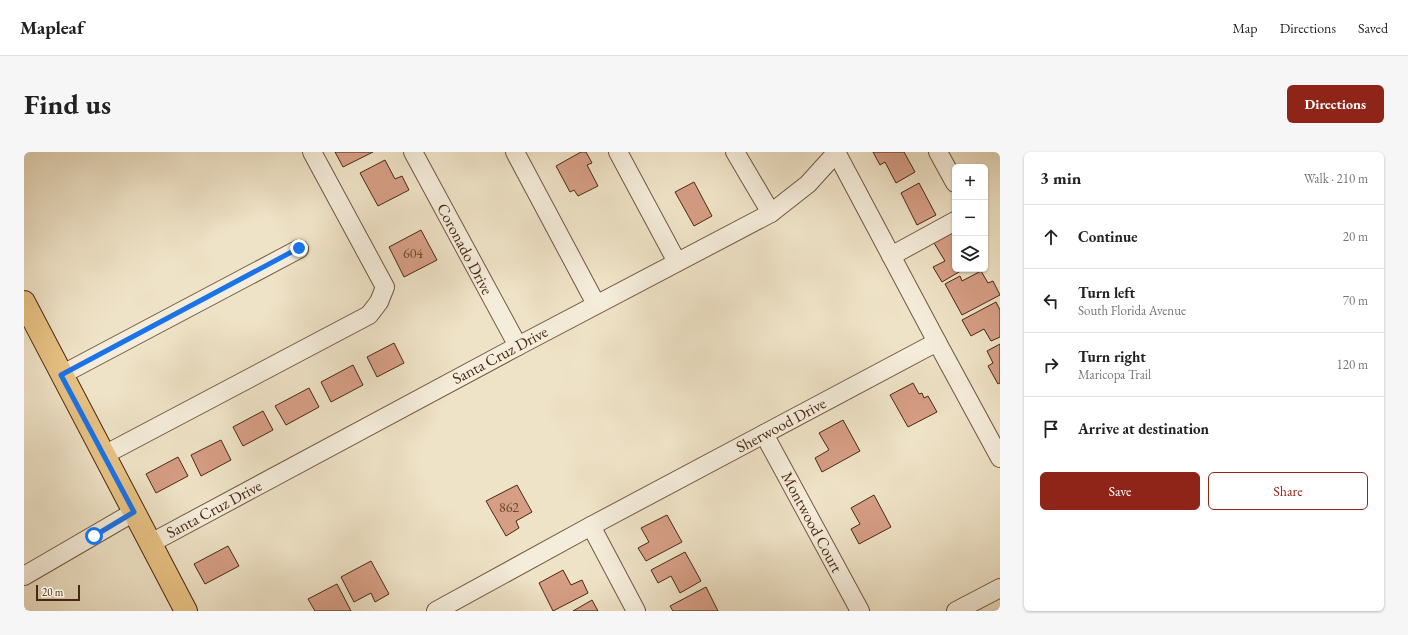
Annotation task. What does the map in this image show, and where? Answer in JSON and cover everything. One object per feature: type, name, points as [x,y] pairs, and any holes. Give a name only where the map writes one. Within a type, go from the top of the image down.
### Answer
[{"type":"main road","points":[[24,302],[186,611]]},
{"type":"street","points":[[104,455],[369,315],[379,302],[385,287],[312,152]]},
{"type":"street","name":"Coronado Drive","points":[[413,152],[518,346]]},
{"type":"street","points":[[515,152],[596,304]]},
{"type":"street","points":[[618,152],[677,262]]},
{"type":"street","points":[[735,152],[771,213]]},
{"type":"street","points":[[836,152],[1000,458]]},
{"type":"street","name":"Santa Cruz Drive","points":[[151,543],[596,304],[771,213],[808,184],[836,152]]},
{"type":"street","points":[[938,152],[952,177]]},
{"type":"street","points":[[891,256],[952,222]]},
{"type":"street","points":[[61,375],[299,248]]},
{"type":"street","name":"Sherwood Drive","points":[[436,611],[591,526],[937,342]]},
{"type":"street","name":"Montwood Court","points":[[764,434],[860,611]]},
{"type":"street","points":[[24,576],[134,512]]},
{"type":"street","points":[[591,526],[636,611]]},
{"type":"street","points":[[956,611],[1000,588]]},
{"type":"building","points":[[335,152],[373,152],[343,167]]},
{"type":"building","points":[[581,152],[586,152],[592,163],[587,165],[598,186],[578,196],[574,190],[570,192],[556,166]]},
{"type":"building","points":[[873,152],[904,152],[915,172],[896,183],[885,162],[880,165]]},
{"type":"building","points":[[385,160],[395,179],[402,176],[409,190],[378,206],[360,173]]},
{"type":"building","points":[[694,182],[712,216],[694,226],[675,192]]},
{"type":"building","points":[[919,183],[936,215],[917,225],[901,193]]},
{"type":"building","points":[[421,230],[437,260],[404,277],[389,247]]},
{"type":"building","points":[[952,233],[952,272],[959,272],[942,282],[933,267],[945,261],[934,243]]},
{"type":"building","points":[[982,272],[988,283],[993,281],[1000,295],[962,315],[945,284],[960,276],[962,281]]},
{"type":"building","points":[[996,302],[1000,310],[1000,337],[991,341],[984,329],[971,336],[962,320]]},
{"type":"building","points":[[394,343],[404,363],[377,377],[367,357]]},
{"type":"building","points":[[1000,344],[1000,383],[998,384],[988,366],[993,363],[987,351]]},
{"type":"building","points":[[353,365],[363,385],[331,402],[321,382]]},
{"type":"building","points":[[913,383],[919,394],[922,393],[924,398],[928,396],[937,412],[908,427],[890,395]]},
{"type":"building","points":[[309,388],[319,407],[286,425],[275,406]]},
{"type":"building","points":[[263,411],[273,430],[243,446],[233,427]]},
{"type":"building","points":[[843,420],[860,451],[822,472],[815,458],[829,450],[819,433]]},
{"type":"building","points":[[221,440],[231,460],[201,476],[191,455]]},
{"type":"building","points":[[178,457],[188,476],[156,493],[146,474]]},
{"type":"building","points":[[517,485],[532,512],[516,521],[519,528],[506,536],[486,501]]},
{"type":"building","points":[[874,495],[891,527],[859,544],[851,529],[860,524],[851,508]]},
{"type":"building","points":[[667,515],[682,542],[646,561],[638,548],[649,542],[641,528]]},
{"type":"building","points":[[228,546],[239,566],[205,584],[194,564]]},
{"type":"building","points":[[685,552],[701,581],[680,593],[671,576],[658,583],[651,570]]},
{"type":"building","points":[[371,561],[389,594],[375,602],[371,593],[354,602],[341,577]]},
{"type":"building","points":[[563,570],[571,585],[582,580],[588,593],[553,611],[539,583]]},
{"type":"building","points":[[337,584],[351,611],[315,611],[308,599]]},
{"type":"building","points":[[706,587],[718,611],[673,611],[670,606]]},
{"type":"building","points":[[592,600],[598,611],[573,611]]},
{"type":"route","points":[[94,536],[134,512],[61,375],[299,248]]}]
